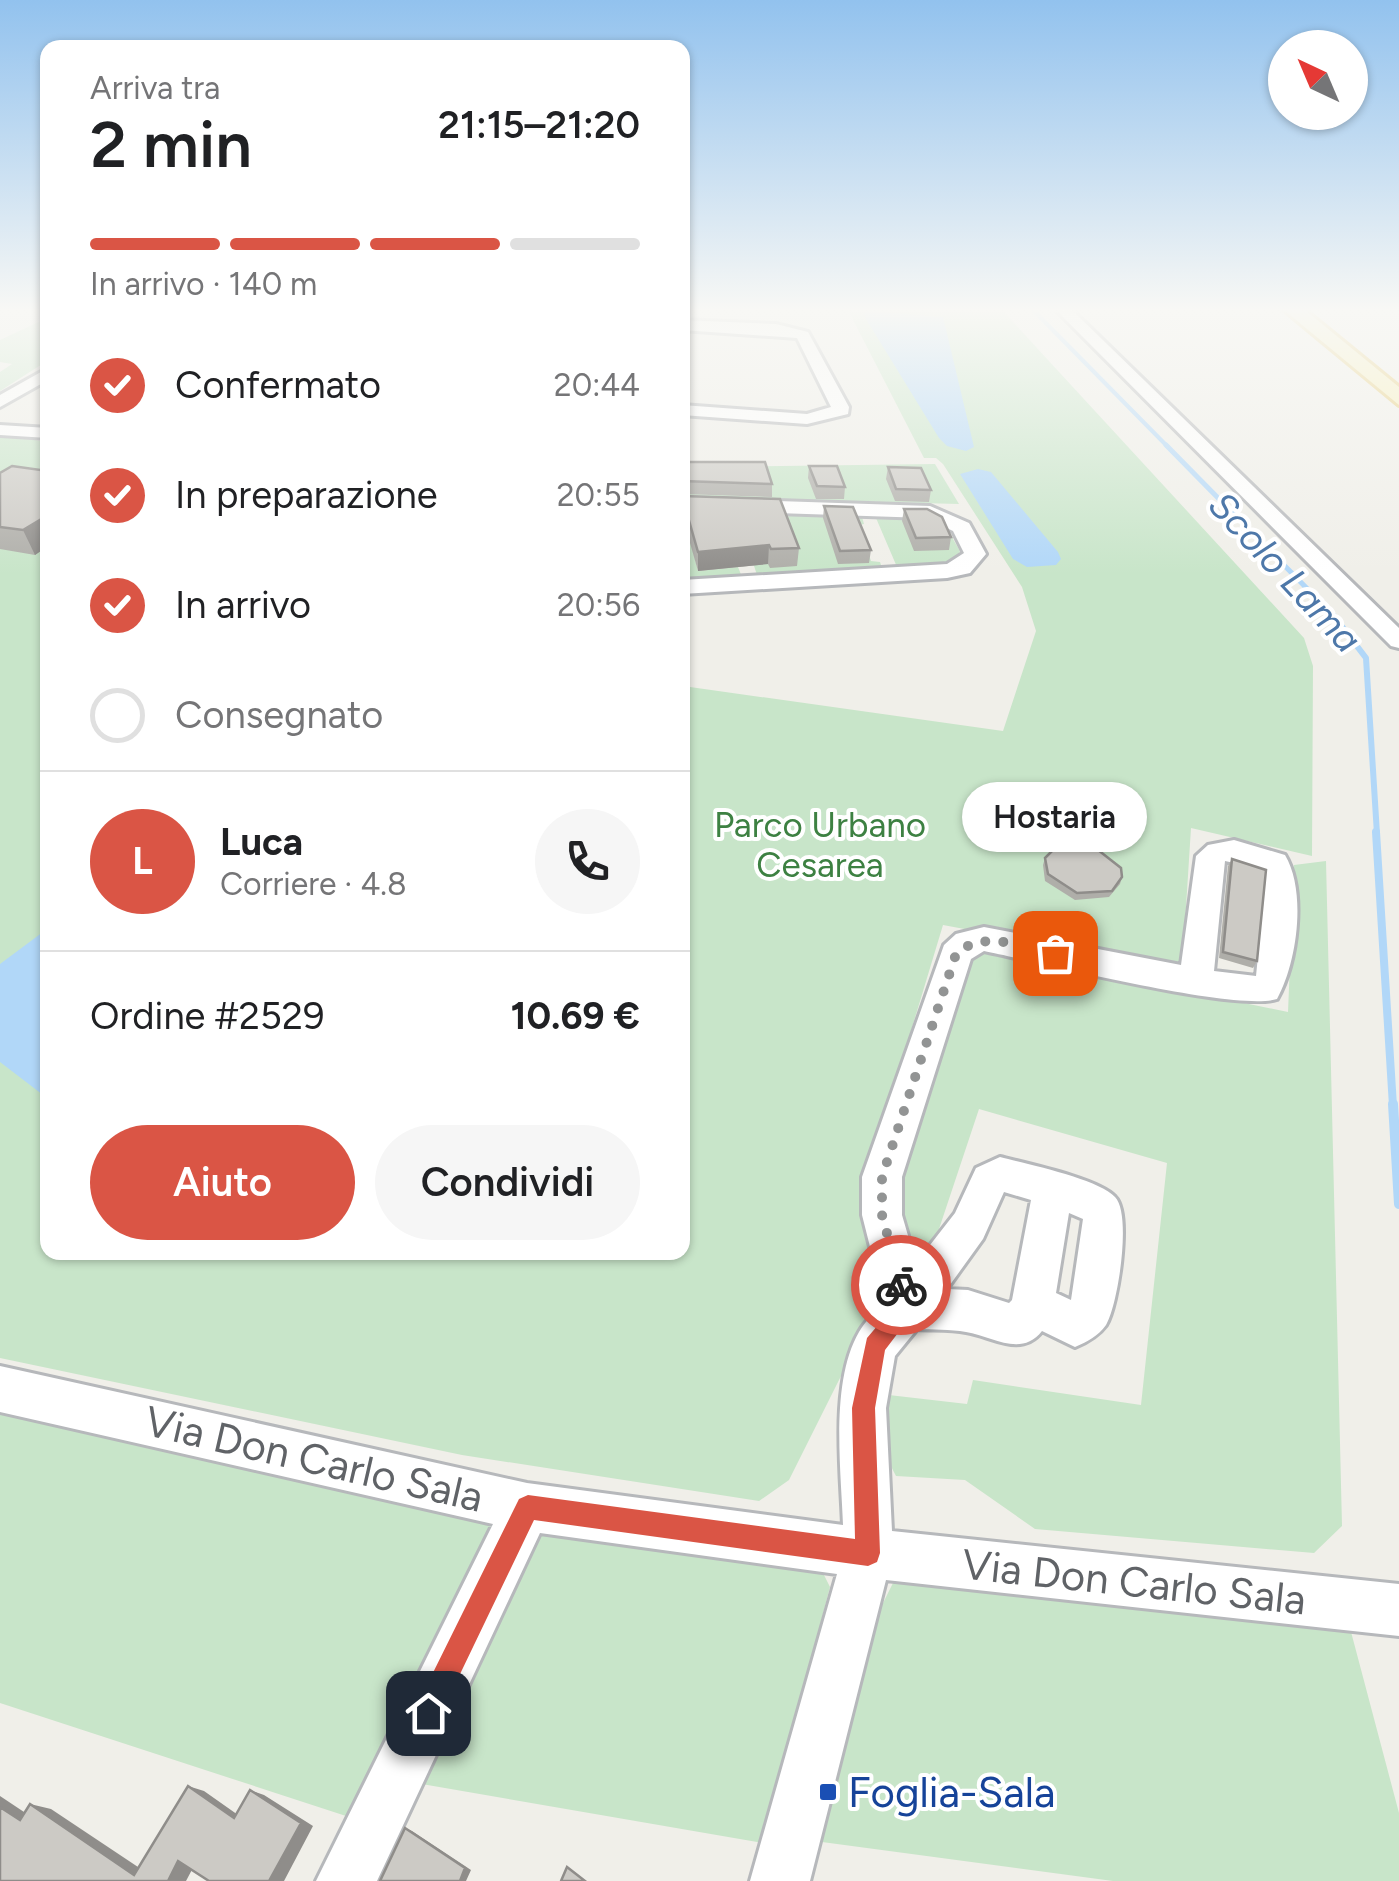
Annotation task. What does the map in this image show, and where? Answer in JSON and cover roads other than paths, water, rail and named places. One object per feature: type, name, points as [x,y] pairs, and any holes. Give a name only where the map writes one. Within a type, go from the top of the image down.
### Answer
[{"type":"street","points":[[690,411],[807,419],[839,414],[836,398]]},
{"type":"street","points":[[1152,398],[1399,641]]},
{"type":"street","points":[[6,428],[40,432]]},
{"type":"street","points":[[690,504],[930,512],[962,526],[975,554],[962,568],[947,571],[690,587]]},
{"type":"street","points":[[907,1308],[882,1215],[882,1177],[956,954],[968,942],[984,939],[1196,981]]},
{"type":"street","points":[[780,1881],[868,1553],[864,1408],[875,1346],[968,1226],[990,1180],[1000,1174],[1045,1186],[1059,1246],[1054,1292],[1033,1315],[1008,1324],[968,1311],[907,1308]]},
{"type":"street","name":"Via Don Carlo Sala","points":[[0,1389],[528,1507],[868,1553],[1399,1610]]},
{"type":"street","points":[[346,1881],[528,1507]]},
{"type":"water","points":[[914,398],[962,398],[974,447],[966,451],[947,446]]},
{"type":"water","points":[[978,469],[991,472],[1058,552],[1061,559],[1056,565],[1027,567],[1013,559],[960,474]]},
{"type":"water","points":[[40,934],[40,1093],[0,1062],[0,964]]},
{"type":"waterway","name":"Scolo Lama","points":[[1119,398],[1168,447]]},
{"type":"waterway","name":"Scolo Lama","points":[[1166,445],[1336,618]]},
{"type":"waterway","name":"Scolo Lama","points":[[1334,616],[1366,658],[1377,834]]},
{"type":"waterway","name":"Scolo Lama","points":[[1376,832],[1393,1106]]},
{"type":"waterway","name":"Scolo Lama","points":[[1393,1104],[1399,1204]]},
{"type":"place","name":"Hostaria","points":[[1055,953]]},
{"type":"place","name":"Foglia-Sala","points":[[828,1792]]},
{"type":"park label","name":"Parco Urbano Cesarea","points":[[820,845]]}]
